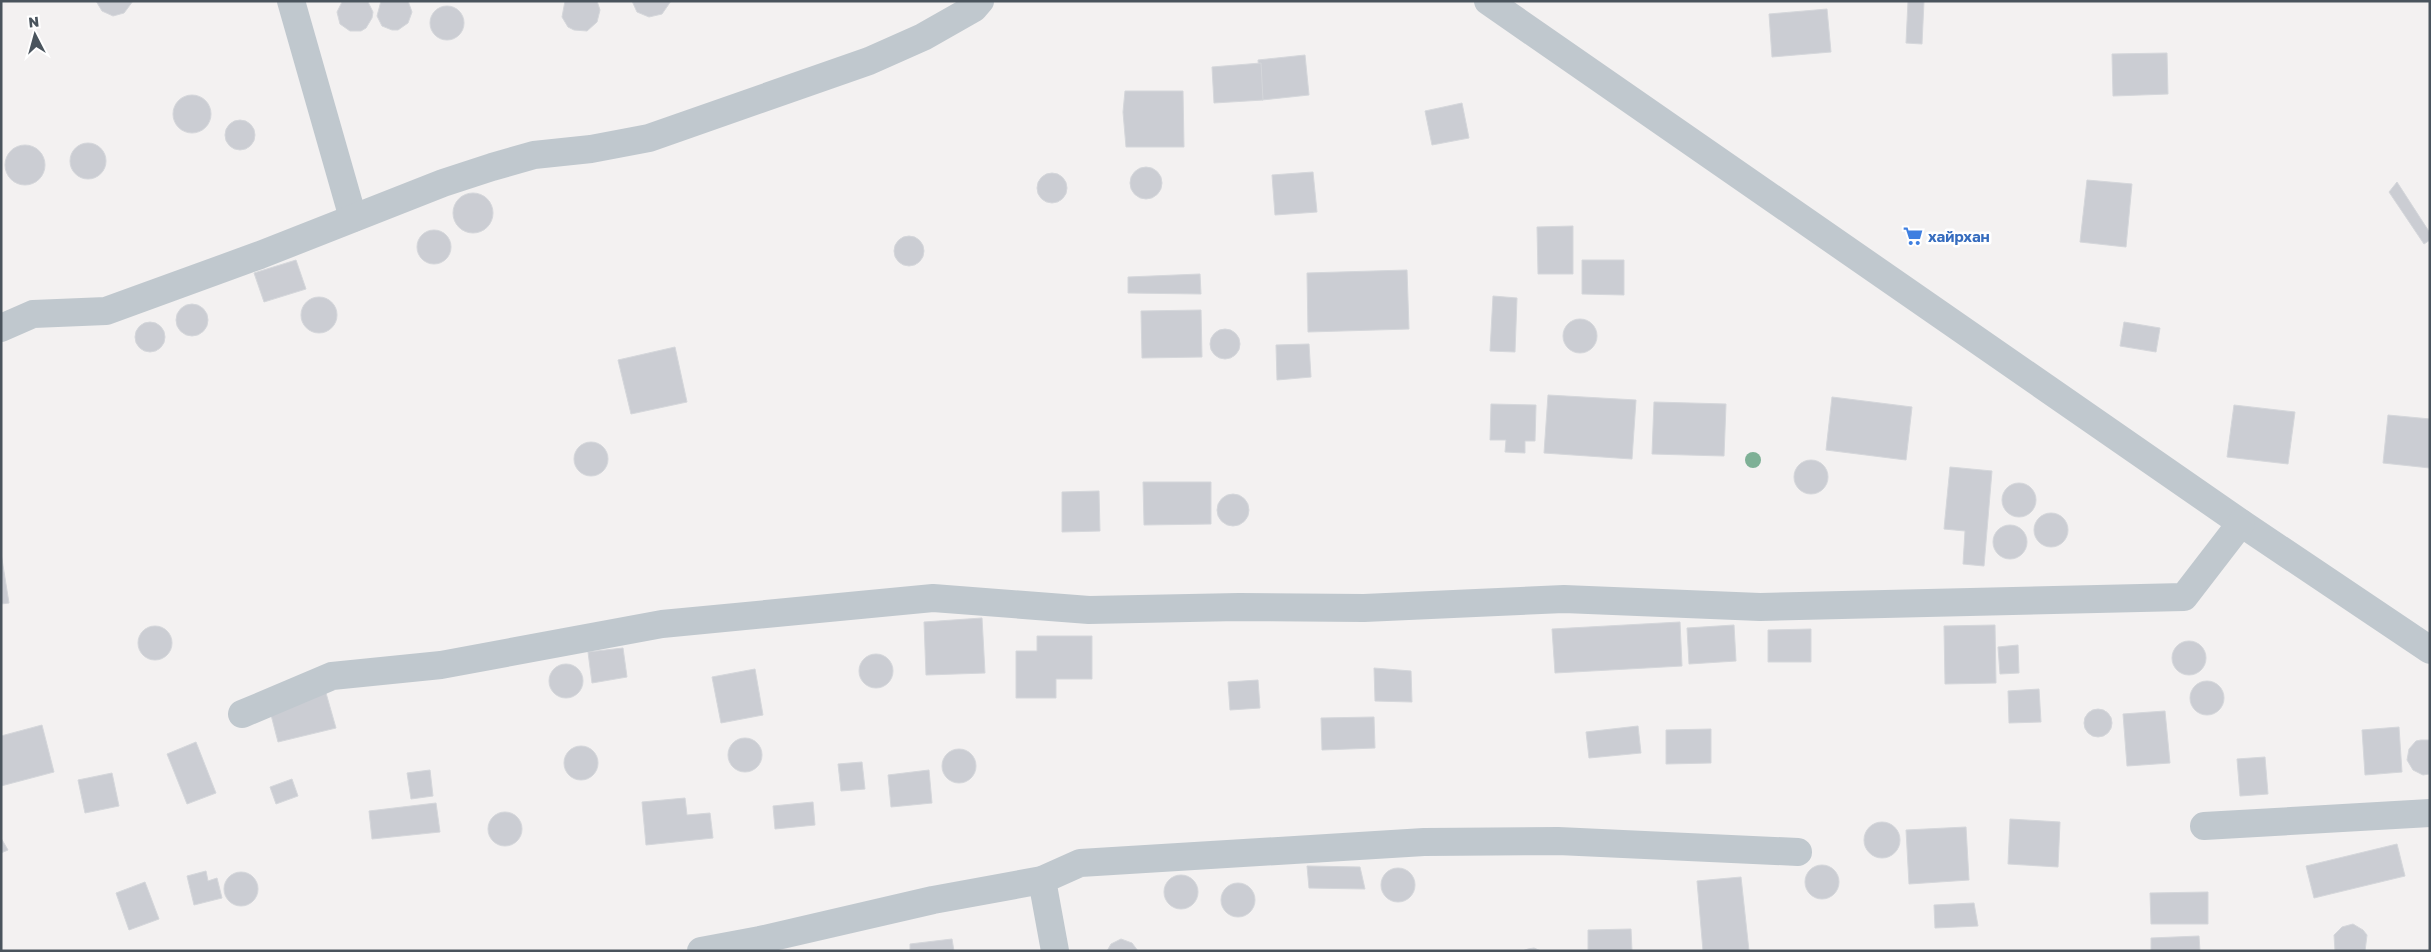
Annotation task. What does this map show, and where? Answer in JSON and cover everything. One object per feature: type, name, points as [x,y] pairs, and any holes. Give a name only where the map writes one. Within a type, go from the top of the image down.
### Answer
[{"type":"street","points":[[291,1],[353,218]]},
{"type":"street","points":[[1,328],[33,314],[106,311],[260,255],[443,183],[534,155],[591,149],[649,138],[704,120],[869,60],[923,37],[974,8],[980,1]]},
{"type":"street","points":[[1488,1],[2241,523],[2430,650]]},
{"type":"street","points":[[242,714],[332,676],[441,665],[662,624],[933,598],[1089,610],[1239,607],[1364,608],[1564,599],[1760,607],[2184,597],[2241,523]]},
{"type":"street","points":[[2204,826],[2430,813]]},
{"type":"street","points":[[701,951],[760,940],[934,900],[1042,880],[1080,863],[1424,842],[1558,841],[1798,852]]},
{"type":"street","points":[[1042,880],[1055,951]]},
{"type":"building","points":[[96,1],[133,1],[124,13],[113,16],[102,11]]},
{"type":"building","points":[[381,1],[408,1],[412,12],[408,23],[398,30],[382,26],[377,16]]},
{"type":"building","points":[[565,1],[597,1],[600,10],[597,22],[587,31],[574,30],[568,27],[562,17]]},
{"type":"building","points":[[632,1],[671,1],[662,14],[649,17],[637,12]]},
{"type":"building","points":[[1908,1],[1924,1],[1922,44],[1906,43]]},
{"type":"building","points":[[342,2],[368,2],[373,12],[366,28],[361,31],[350,31],[340,24],[337,12]]},
{"type":"building","points":[[447,6],[454,7],[459,11],[463,16],[463,30],[459,35],[454,39],[447,40],[440,39],[435,35],[431,30],[430,23],[431,16],[435,11],[440,7]]},
{"type":"building","points":[[1827,9],[1831,52],[1772,57],[1769,14]]},
{"type":"building","points":[[2167,53],[2168,94],[2113,96],[2112,54]]},
{"type":"building","points":[[1305,55],[1309,95],[1262,100],[1258,60]]},
{"type":"building","points":[[1261,63],[1263,100],[1214,103],[1212,67]]},
{"type":"building","points":[[1125,91],[1183,91],[1184,147],[1126,147],[1123,112]]},
{"type":"building","points":[[192,95],[206,100],[211,114],[206,128],[192,133],[178,128],[173,114],[178,100]]},
{"type":"building","points":[[1462,103],[1469,138],[1432,145],[1425,111]]},
{"type":"building","points":[[240,120],[251,124],[255,135],[251,146],[240,150],[229,146],[225,135],[229,124]]},
{"type":"building","points":[[88,143],[101,148],[106,161],[101,174],[88,179],[75,174],[70,161],[75,148]]},
{"type":"building","points":[[25,145],[39,151],[45,165],[39,179],[25,185],[11,179],[5,165],[11,151]]},
{"type":"building","points":[[1146,167],[1152,168],[1157,172],[1161,177],[1161,189],[1157,194],[1152,198],[1146,199],[1140,198],[1135,194],[1131,189],[1130,183],[1131,177],[1135,172],[1140,168]]},
{"type":"building","points":[[1313,172],[1317,212],[1275,215],[1272,175]]},
{"type":"building","points":[[1052,173],[1063,177],[1067,188],[1063,199],[1052,203],[1041,199],[1037,188],[1041,177]]},
{"type":"building","points":[[2087,180],[2132,184],[2126,247],[2080,242]]},
{"type":"building","points":[[2397,182],[2430,233],[2430,240],[2424,244],[2389,192]]},
{"type":"building","points":[[473,193],[487,199],[493,213],[487,227],[473,233],[459,227],[453,213],[459,199]]},
{"type":"building","points":[[1573,226],[1573,274],[1538,274],[1537,227]]},
{"type":"building","points":[[434,230],[441,231],[446,235],[450,240],[450,254],[446,259],[441,263],[434,264],[427,263],[422,259],[418,254],[417,247],[418,240],[422,235],[427,231]]},
{"type":"building","points":[[909,236],[920,240],[924,251],[920,262],[909,266],[898,262],[894,251],[898,240]]},
{"type":"building","points":[[296,260],[306,289],[264,302],[254,273]]},
{"type":"building","points":[[1582,260],[1624,260],[1624,295],[1582,294]]},
{"type":"building","points":[[1407,270],[1409,329],[1308,332],[1307,273]]},
{"type":"building","points":[[1200,274],[1201,294],[1128,293],[1128,277]]},
{"type":"building","points":[[1493,296],[1517,298],[1515,352],[1490,351]]},
{"type":"building","points":[[319,297],[332,302],[337,315],[332,328],[319,333],[306,328],[301,315],[306,302]]},
{"type":"building","points":[[192,304],[203,309],[208,320],[203,331],[192,336],[181,331],[176,320],[181,309]]},
{"type":"building","points":[[1201,310],[1202,357],[1142,358],[1141,311]]},
{"type":"building","points":[[1580,319],[1587,320],[1592,324],[1596,329],[1596,343],[1592,348],[1587,352],[1580,353],[1573,352],[1568,348],[1564,343],[1563,336],[1564,329],[1568,324],[1573,320]]},
{"type":"building","points":[[150,322],[156,323],[164,331],[164,343],[156,351],[150,352],[144,351],[136,343],[135,337],[136,331],[144,323]]},
{"type":"building","points":[[2124,322],[2160,328],[2156,352],[2120,346]]},
{"type":"building","points":[[1225,329],[1231,330],[1239,338],[1239,350],[1231,358],[1225,359],[1219,358],[1211,350],[1210,344],[1211,338],[1219,330]]},
{"type":"building","points":[[1309,344],[1311,377],[1277,380],[1276,345]]},
{"type":"building","points":[[675,347],[687,402],[631,414],[618,360]]},
{"type":"building","points":[[1548,395],[1636,400],[1632,459],[1544,453]]},
{"type":"building","points":[[1832,397],[1912,407],[1906,460],[1826,450]]},
{"type":"building","points":[[1654,402],[1726,404],[1724,456],[1652,454]]},
{"type":"building","points":[[1491,404],[1536,405],[1535,441],[1525,441],[1525,453],[1505,452],[1506,440],[1490,440]]},
{"type":"building","points":[[2234,405],[2295,412],[2288,464],[2227,457]]},
{"type":"building","points":[[2388,415],[2430,419],[2430,468],[2383,463]]},
{"type":"building","points":[[591,442],[598,443],[603,447],[607,452],[607,466],[603,471],[598,475],[591,476],[584,475],[579,471],[575,466],[574,459],[575,452],[579,447],[584,443]]},
{"type":"building","points":[[1811,460],[1818,461],[1823,465],[1827,470],[1827,484],[1823,489],[1818,493],[1811,494],[1804,493],[1799,489],[1795,484],[1794,477],[1795,470],[1799,465],[1804,461]]},
{"type":"building","points":[[1950,467],[1992,471],[1984,566],[1963,564],[1965,531],[1944,529]]},
{"type":"building","points":[[1143,482],[1211,482],[1211,524],[1144,525]]},
{"type":"building","points":[[2019,483],[2026,484],[2031,488],[2035,493],[2035,507],[2031,512],[2026,516],[2019,517],[2012,516],[2007,512],[2003,507],[2002,500],[2003,493],[2007,488],[2012,484]]},
{"type":"building","points":[[1099,491],[1100,531],[1062,532],[1062,492]]},
{"type":"building","points":[[1233,494],[1239,495],[1244,499],[1248,504],[1248,516],[1244,521],[1239,525],[1233,526],[1227,525],[1222,521],[1218,516],[1217,510],[1218,504],[1222,499],[1227,495]]},
{"type":"building","points":[[2051,513],[2058,514],[2063,518],[2067,523],[2067,537],[2063,542],[2058,546],[2051,547],[2044,546],[2039,542],[2035,537],[2034,530],[2035,523],[2039,518],[2044,514]]},
{"type":"building","points":[[2010,525],[2017,526],[2022,530],[2026,535],[2026,549],[2022,554],[2017,558],[2010,559],[2003,558],[1998,554],[1994,549],[1993,542],[1994,535],[1998,530],[2003,526]]},
{"type":"building","points":[[1,553],[9,603],[1,604]]},
{"type":"building","points":[[982,618],[985,673],[926,675],[924,622]]},
{"type":"building","points":[[1680,622],[1682,666],[1555,673],[1552,629]]},
{"type":"building","points":[[1734,625],[1736,661],[1689,664],[1687,628]]},
{"type":"building","points":[[1995,625],[1996,683],[1945,684],[1944,626]]},
{"type":"building","points":[[155,626],[162,627],[167,631],[171,636],[171,650],[167,655],[162,659],[155,660],[148,659],[143,655],[139,650],[138,643],[139,636],[143,631],[148,627]]},
{"type":"building","points":[[1811,629],[1811,662],[1768,662],[1768,630]]},
{"type":"building","points":[[1037,636],[1092,636],[1092,679],[1056,679],[1056,698],[1016,698],[1016,651],[1037,651]]},
{"type":"building","points":[[2189,641],[2196,642],[2201,646],[2205,651],[2205,665],[2201,670],[2196,674],[2189,675],[2182,674],[2177,670],[2173,665],[2172,658],[2173,651],[2177,646],[2182,642]]},
{"type":"building","points":[[2018,645],[2019,673],[2000,674],[1998,647]]},
{"type":"building","points":[[623,648],[627,677],[592,683],[588,652]]},
{"type":"building","points":[[876,654],[883,655],[888,659],[892,664],[892,678],[888,683],[883,687],[876,688],[869,687],[864,683],[860,678],[859,671],[860,664],[864,659],[869,655]]},
{"type":"building","points":[[566,664],[573,665],[578,669],[582,674],[582,688],[578,693],[573,697],[566,698],[559,697],[554,693],[550,688],[549,681],[550,674],[554,669],[559,665]]},
{"type":"building","points":[[1374,668],[1411,671],[1412,702],[1375,701]]},
{"type":"building","points":[[755,669],[763,715],[721,723],[712,677]]},
{"type":"building","points":[[1258,680],[1260,708],[1230,710],[1228,682]]},
{"type":"building","points":[[2207,681],[2214,682],[2219,686],[2223,691],[2223,705],[2219,710],[2214,714],[2207,715],[2200,714],[2195,710],[2191,705],[2190,698],[2191,691],[2195,686],[2200,682]]},
{"type":"building","points":[[2039,689],[2041,722],[2009,723],[2008,691]]},
{"type":"building","points":[[326,693],[336,728],[278,742],[269,707]]},
{"type":"building","points":[[2098,709],[2108,713],[2112,723],[2108,733],[2098,737],[2088,733],[2084,723],[2088,713]]},
{"type":"building","points":[[2165,711],[2170,763],[2127,766],[2123,714]]},
{"type":"building","points":[[1374,717],[1375,748],[1322,750],[1321,718]]},
{"type":"building","points":[[42,725],[54,772],[1,786],[1,736]]},
{"type":"building","points":[[1638,726],[1641,753],[1589,758],[1586,732]]},
{"type":"building","points":[[2399,727],[2402,772],[2365,775],[2362,730]]},
{"type":"building","points":[[1711,729],[1711,763],[1666,764],[1666,730]]},
{"type":"building","points":[[745,738],[752,739],[757,743],[761,748],[761,762],[757,767],[752,771],[745,772],[738,771],[733,767],[729,762],[728,755],[729,748],[733,743],[738,739]]},
{"type":"building","points":[[2430,740],[2429,774],[2423,775],[2413,770],[2407,760],[2409,749],[2416,741]]},
{"type":"building","points":[[196,742],[216,793],[187,804],[167,754]]},
{"type":"building","points":[[581,746],[588,747],[593,751],[597,756],[597,770],[593,775],[588,779],[581,780],[574,779],[569,775],[565,770],[564,763],[565,756],[569,751],[574,747]]},
{"type":"building","points":[[959,749],[966,750],[971,754],[975,759],[975,773],[971,778],[966,782],[959,783],[952,782],[947,778],[943,773],[942,766],[943,759],[947,754],[952,750]]},
{"type":"building","points":[[2265,757],[2268,794],[2240,796],[2237,759]]},
{"type":"building","points":[[862,762],[865,789],[841,791],[838,764]]},
{"type":"building","points":[[430,770],[433,796],[411,799],[407,773]]},
{"type":"building","points":[[929,770],[932,803],[891,807],[888,775]]},
{"type":"building","points":[[112,773],[119,806],[85,813],[78,780]]},
{"type":"building","points":[[292,779],[298,796],[276,804],[270,787]]},
{"type":"building","points":[[685,798],[687,815],[710,813],[713,838],[646,845],[642,802]]},
{"type":"building","points":[[813,802],[815,825],[775,829],[773,806]]},
{"type":"building","points":[[436,803],[440,832],[372,839],[369,811]]},
{"type":"building","points":[[505,812],[512,813],[517,817],[521,822],[521,836],[517,841],[512,845],[505,846],[498,845],[493,841],[489,836],[488,829],[489,822],[493,817],[498,813]]},
{"type":"building","points":[[2010,819],[2060,822],[2058,867],[2008,864]]},
{"type":"building","points":[[1882,822],[1894,828],[1900,840],[1894,852],[1882,858],[1870,852],[1864,840],[1870,828]]},
{"type":"building","points":[[1966,827],[1969,880],[1909,884],[1906,830]]},
{"type":"building","points":[[1,838],[8,850],[1,853]]},
{"type":"building","points":[[2397,844],[2405,876],[2314,898],[2306,866]]},
{"type":"building","points":[[1822,865],[1829,866],[1834,870],[1838,875],[1838,889],[1834,894],[1829,898],[1822,899],[1815,898],[1810,894],[1806,889],[1805,882],[1806,875],[1810,870],[1815,866]]},
{"type":"building","points":[[1307,866],[1360,867],[1365,889],[1309,888]]},
{"type":"building","points":[[1398,868],[1405,869],[1410,873],[1414,878],[1414,892],[1410,897],[1405,901],[1398,902],[1391,901],[1386,897],[1382,892],[1381,885],[1382,878],[1386,873],[1391,869]]},
{"type":"building","points":[[206,871],[208,881],[217,878],[222,898],[194,905],[187,876]]},
{"type":"building","points":[[241,872],[248,873],[253,877],[257,882],[257,896],[253,901],[248,905],[241,906],[234,905],[229,901],[225,896],[224,889],[225,882],[229,877],[234,873]]},
{"type":"building","points":[[1181,875],[1188,876],[1193,880],[1197,885],[1197,899],[1193,904],[1188,908],[1181,909],[1174,908],[1169,904],[1165,899],[1164,892],[1165,885],[1169,880],[1174,876]]},
{"type":"building","points":[[1741,877],[1749,951],[1703,951],[1697,881]]},
{"type":"building","points":[[145,882],[159,919],[129,930],[116,893]]},
{"type":"building","points":[[1238,883],[1245,884],[1250,888],[1254,893],[1254,907],[1250,912],[1245,916],[1238,917],[1231,916],[1226,912],[1222,907],[1221,900],[1222,893],[1226,888],[1231,884]]},
{"type":"building","points":[[2208,892],[2208,924],[2151,924],[2150,893]]},
{"type":"building","points":[[1974,903],[1978,926],[1935,928],[1934,905]]},
{"type":"building","points":[[2353,924],[2367,935],[2365,951],[2335,951],[2334,935],[2342,927]]},
{"type":"building","points":[[1631,929],[1632,951],[1588,951],[1588,930]]},
{"type":"building","points":[[2199,936],[2200,951],[2151,951],[2151,938]]},
{"type":"building","points":[[952,939],[954,951],[910,951],[910,944]]},
{"type":"building","points":[[1121,939],[1132,943],[1138,951],[1107,951],[1111,944]]},
{"type":"building","points":[[1534,948],[1541,951],[1522,951],[1528,949]]},
{"type":"place","name":"хайрхан","points":[[1913,236]]}]
